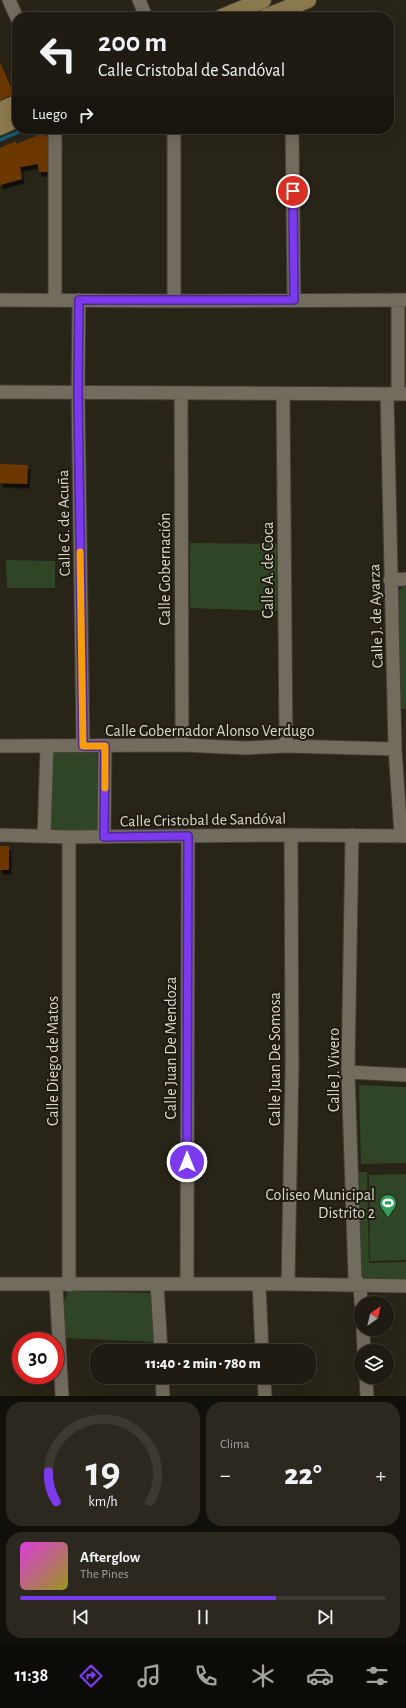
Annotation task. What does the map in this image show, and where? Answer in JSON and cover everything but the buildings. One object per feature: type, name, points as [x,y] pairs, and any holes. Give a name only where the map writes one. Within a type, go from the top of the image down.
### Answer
[{"type":"main road","points":[[234,12],[263,0]]},
{"type":"main road","points":[[287,12],[308,0]]},
{"type":"main road","points":[[0,110],[12,105]]},
{"type":"main road","points":[[0,127],[12,122]]},
{"type":"street","points":[[9,0],[14,12]]},
{"type":"street","points":[[139,0],[144,12]]},
{"type":"street","points":[[55,134],[55,299]]},
{"type":"street","points":[[174,134],[174,301]]},
{"type":"street","points":[[292,134],[294,300]]},
{"type":"street","points":[[0,300],[402,300]]},
{"type":"street","name":"Calle G. de Acuña","points":[[79,300],[78,392],[83,746]]},
{"type":"street","name":"Calle J. de Ayarza","points":[[402,300],[390,580],[395,749],[403,836]]},
{"type":"street","points":[[0,392],[397,394]]},
{"type":"street","name":"Calle Gobernación","points":[[181,393],[182,745]]},
{"type":"street","name":"Calle A. de Coca","points":[[283,394],[286,746]]},
{"type":"street","points":[[390,580],[406,580]]},
{"type":"street","name":"Calle Gobernador Alonso Verdugo","points":[[0,746],[182,745],[246,748],[286,746],[395,749]]},
{"type":"street","points":[[44,836],[47,746]]},
{"type":"street","points":[[104,837],[105,746]]},
{"type":"street","name":"Calle Cristobal de Sandóval","points":[[0,835],[69,837],[291,835],[403,836]]},
{"type":"street","name":"Calle Juan De Somosa","points":[[288,1284],[292,1068],[291,835]]},
{"type":"street","name":"Calle Juan De Mendoza","points":[[187,1284],[188,836]]},
{"type":"street","name":"Calle J. Vivero","points":[[352,836],[348,1072],[355,1278],[360,1286],[361,1296]]},
{"type":"street","name":"Calle Diego de Matos","points":[[62,1396],[62,1285],[69,837]]},
{"type":"street","points":[[348,1072],[406,1075]]},
{"type":"street","points":[[0,1284],[288,1284],[406,1286]]},
{"type":"street","points":[[157,1284],[160,1344]]},
{"type":"street","points":[[258,1284],[262,1344]]},
{"type":"street","points":[[162,1384],[163,1396]]},
{"type":"street","points":[[264,1384],[265,1396]]},
{"type":"street","points":[[366,1384],[367,1396]]},
{"type":"green space","points":[[190,543],[281,544],[282,611],[190,608]]},
{"type":"green space","points":[[6,560],[55,561],[55,588],[7,588]]},
{"type":"green space","points":[[403,587],[406,587],[406,709],[400,709],[397,592]]},
{"type":"green space","points":[[50,753],[95,753],[100,755],[100,827],[96,831],[47,830]]},
{"type":"green space","points":[[359,1085],[406,1087],[406,1163],[361,1164]]},
{"type":"green space","points":[[355,1172],[367,1172],[369,1263],[406,1262],[406,1281],[363,1280],[359,1271]]},
{"type":"green space","name":"Coliseo Municipal Distrito 2","points":[[406,1174],[406,1260],[370,1261],[369,1175]]},
{"type":"green space","points":[[68,1292],[151,1293],[156,1342],[66,1338],[64,1336],[64,1301]]},
{"type":"waterway","points":[[0,140],[14,134]]},
{"type":"slow traffic","points":[[80,552],[83,746],[105,746],[105,788]]},
{"type":"place","name":"Coliseo Municipal Distrito 2","points":[[388,1218]]},
{"type":"route","points":[[187,1162],[188,836],[104,837],[105,746],[83,746],[78,392],[79,300],[294,300],[293,191]]}]
